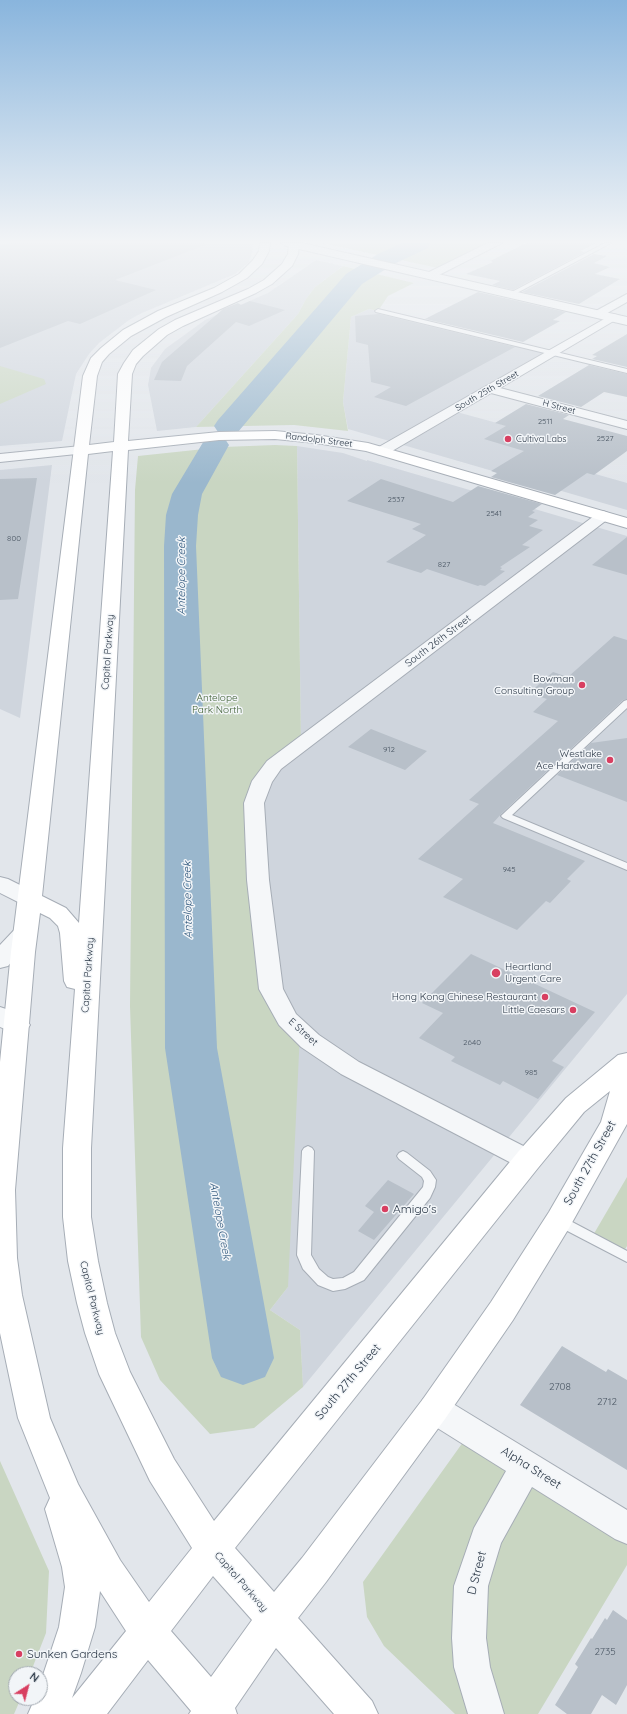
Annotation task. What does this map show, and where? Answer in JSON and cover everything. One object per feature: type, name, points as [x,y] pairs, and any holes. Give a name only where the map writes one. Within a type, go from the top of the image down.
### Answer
[{"type":"main road","points":[[47,1714],[63,1673],[77,1628],[83,1587],[80,1566],[34,1418],[6,1295],[1,1242],[1,1190],[8,1021],[30,899],[90,376],[96,361],[105,351],[127,333],[143,323]]},
{"type":"main road","name":"Capitol Parkway","points":[[179,323],[158,336],[138,353],[130,363],[125,374],[77,1148],[77,1217],[83,1261],[92,1303],[115,1374],[149,1446],[186,1510],[213,1550],[359,1714]]},
{"type":"main road","name":"Randolph Street","points":[[81,450],[219,436],[275,435],[337,442],[382,452],[627,523]]},
{"type":"main road","points":[[30,899],[58,913],[68,924],[72,933],[82,1062]]},
{"type":"main road","name":"South 27th Street","points":[[83,1714],[260,1489],[437,1274],[528,1160],[575,1105],[627,1062]]},
{"type":"main road","name":"South 27th Street","points":[[212,1712],[274,1620],[314,1570],[434,1409],[498,1317],[559,1220],[614,1123],[627,1076]]},
{"type":"main road","points":[[34,1418],[65,1494],[108,1572],[148,1632],[212,1712]]},
{"type":"street","name":"South 25th Street","points":[[382,452],[603,323]]},
{"type":"street","name":"H Street","points":[[490,389],[627,425]]},
{"type":"street","name":"Randolph Street","points":[[0,458],[81,450]]},
{"type":"street","name":"South 26th Street","points":[[274,765],[603,516]]},
{"type":"street","name":"E Street","points":[[274,765],[262,781],[254,803],[255,830],[258,880],[271,989],[287,1019],[310,1041],[350,1068],[438,1115],[528,1160]]},
{"type":"street","points":[[0,884],[30,899]]},
{"type":"street","points":[[0,960],[25,932]]},
{"type":"street","name":"Alpha Street","points":[[434,1409],[627,1528]]},
{"type":"street","name":"D Street","points":[[486,1714],[472,1667],[469,1632],[471,1586],[486,1539],[502,1506],[528,1466]]},
{"type":"lane","points":[[428,323],[627,371]]},
{"type":"lane","points":[[627,703],[506,816],[627,866]]},
{"type":"lane","points":[[308,1151],[304,1255],[308,1265],[314,1273],[323,1281],[333,1285],[345,1283],[360,1276],[429,1187],[430,1180],[426,1174],[403,1156]]},
{"type":"lane","points":[[559,1220],[627,1257]]},
{"type":"shaded area","points":[[0,323],[125,323],[99,343],[89,354],[76,374],[62,441],[0,446]]},
{"type":"shaded area","points":[[201,323],[290,323],[196,427],[157,431],[148,385],[151,368],[165,349]]},
{"type":"shaded area","points":[[350,323],[427,323],[552,353],[453,411],[545,436],[578,469],[627,483],[627,510],[348,429],[343,402]]},
{"type":"shaded area","points":[[297,446],[343,453],[627,536],[627,994],[303,1387],[300,1330],[270,1310],[288,1287],[287,1019],[258,791],[301,744]]},
{"type":"shaded area","points":[[52,465],[20,718],[0,709],[0,470]]},
{"type":"green space","points":[[290,323],[350,323],[343,402],[348,431],[294,425],[196,427]]},
{"type":"green space","points":[[0,366],[44,379],[46,384],[0,404]]},
{"type":"green space","name":"Antelope Park North","points":[[275,445],[297,446],[301,744],[262,781],[270,982],[300,1032],[288,1287],[270,1310],[300,1330],[303,1387],[254,1428],[210,1434],[160,1380],[141,1337],[130,1006],[135,490],[138,456],[223,447]]},
{"type":"green space","points":[[627,1177],[627,1246],[622,1254],[592,1237]]},
{"type":"green space","points":[[471,1431],[627,1528],[627,1565],[538,1714],[455,1714],[384,1646],[367,1617],[363,1582]]},
{"type":"green space","points":[[0,1461],[49,1571],[46,1633],[33,1666],[8,1666],[8,1706],[18,1706],[14,1714],[0,1714]]},
{"type":"building","points":[[0,323],[63,323],[0,348]]},
{"type":"building","points":[[207,323],[235,323],[187,366],[181,381],[154,380],[162,362]]},
{"type":"building","points":[[239,323],[256,323],[249,326]]},
{"type":"building","points":[[355,323],[416,323],[515,347],[406,406],[374,397],[391,387],[371,382],[368,345],[356,342]]},
{"type":"building","points":[[442,323],[556,323],[523,342]]},
{"type":"building","points":[[627,334],[627,367],[592,359],[597,356],[592,355]]},
{"type":"building","points":[[589,365],[627,374],[627,397],[604,392],[581,407],[538,396]]},
{"type":"building","points":[[526,404],[569,415],[563,419],[627,436],[627,451],[594,475],[587,473],[555,495],[491,477],[497,473],[491,471],[524,451],[484,439],[506,426],[495,423]]},
{"type":"building","points":[[37,478],[18,599],[0,600],[0,479]]},
{"type":"building","points":[[381,479],[453,502],[478,486],[542,504],[532,511],[535,512],[528,517],[538,520],[529,526],[543,530],[522,545],[530,547],[500,567],[502,568],[500,570],[505,571],[485,586],[478,586],[427,569],[421,573],[386,562],[426,535],[412,529],[421,524],[347,501]]},
{"type":"building","points":[[627,537],[627,575],[592,565]]},
{"type":"building","points":[[614,636],[627,640],[627,699],[623,700],[493,823],[585,861],[567,879],[571,881],[550,903],[546,901],[517,930],[443,897],[463,879],[418,859],[479,804],[469,800],[558,721],[533,712],[547,699],[529,693],[553,672],[568,677]]},
{"type":"building","points":[[371,729],[427,751],[405,770],[348,747]]},
{"type":"building","name":"Westlake Ace Hardware","points":[[627,738],[627,802],[557,775],[591,743]]},
{"type":"building","points":[[471,954],[595,1012],[552,1061],[564,1067],[538,1099],[503,1081],[500,1085],[451,1061],[455,1057],[419,1038],[443,1013],[422,1003]]},
{"type":"building","name":"Amigo's","points":[[388,1180],[414,1194],[374,1240],[358,1231],[374,1212],[365,1206]]},
{"type":"building","points":[[562,1346],[606,1372],[608,1369],[627,1380],[627,1470],[520,1405]]},
{"type":"building","points":[[613,1610],[627,1620],[627,1685],[616,1705],[602,1695],[591,1714],[567,1714],[555,1705],[578,1667],[575,1664],[605,1618],[607,1620]]},
{"type":"waterway","name":"Antelope Creek","points":[[228,426],[316,323]]},
{"type":"waterway","name":"Antelope Creek","points":[[215,445],[187,494],[182,515],[180,546],[191,1048],[243,1358]]},
{"type":"place","name":"Cultiva Labs","points":[[508,439]]},
{"type":"place","name":"Bowman Consulting Group","points":[[582,685]]},
{"type":"place","name":"Westlake Ace Hardware","points":[[610,760]]},
{"type":"place","name":"Heartland Urgent Care","points":[[496,973]]},
{"type":"place","name":"Hong Kong Chinese Restaurant","points":[[545,997]]},
{"type":"place","name":"Little Caesars","points":[[573,1010]]},
{"type":"place","name":"Amigo's","points":[[385,1209]]},
{"type":"place","name":"Sunken Gardens","points":[[19,1654]]}]
